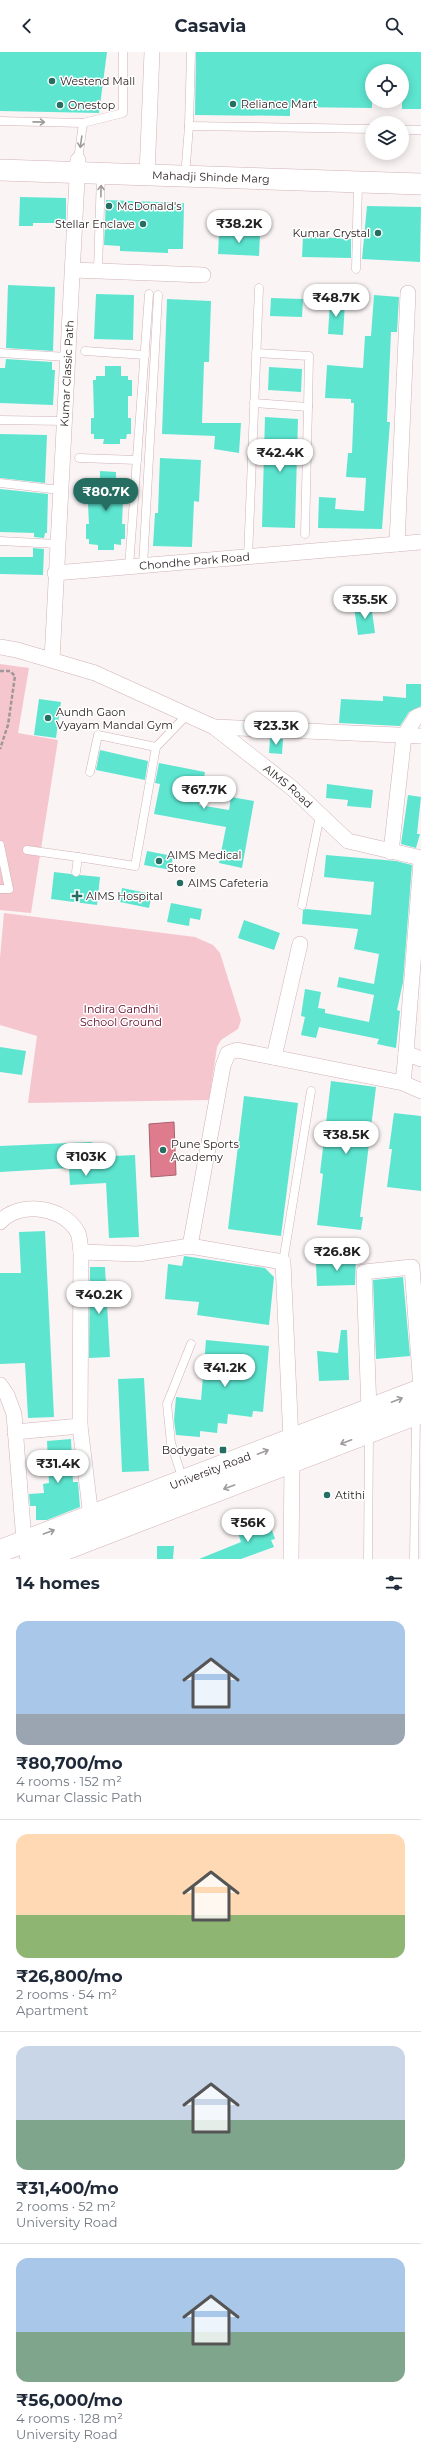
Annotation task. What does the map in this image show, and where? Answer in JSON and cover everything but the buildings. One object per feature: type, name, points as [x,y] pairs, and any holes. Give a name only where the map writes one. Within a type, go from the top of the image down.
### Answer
[{"type":"main road","name":"Mahadji Shinde Marg","points":[[0,158],[78,166],[358,182],[421,184]]},
{"type":"main road","name":"Mahadji Shinde Marg","points":[[0,170],[78,166],[101,174],[186,164],[421,171]]},
{"type":"main road","name":"University Road","points":[[0,1551],[26,1550],[91,1516],[291,1441],[421,1389]]},
{"type":"main road","name":"University Road","points":[[39,1559],[292,1464],[418,1414]]},
{"type":"street","points":[[147,169],[152,52]]},
{"type":"street","name":"Kumar Classic Path","points":[[55,573],[78,166]]},
{"type":"street","points":[[73,270],[203,275]]},
{"type":"street","points":[[397,544],[408,293]]},
{"type":"street","name":"Chondhe Park Road","points":[[55,573],[421,542]]},
{"type":"street","points":[[52,660],[55,573]]},
{"type":"street","name":"AIMS Road","points":[[0,647],[95,673],[214,727],[292,788],[348,841],[421,858]]},
{"type":"street","points":[[391,852],[404,736],[416,717],[421,715]]},
{"type":"street","points":[[214,727],[421,736]]},
{"type":"street","points":[[403,1083],[421,862]]},
{"type":"street","points":[[274,1057],[300,944]]},
{"type":"street","points":[[190,1246],[222,1066],[228,1053],[237,1050],[274,1057],[403,1083],[421,1091]]},
{"type":"street","points":[[406,1053],[421,1058]]},
{"type":"street","points":[[0,1222],[4,1218],[22,1210],[42,1209],[59,1214],[69,1221],[79,1234],[81,1252],[80,1426],[94,1538]]},
{"type":"street","points":[[81,1252],[138,1254],[190,1246],[283,1262],[288,1415],[291,1441]]},
{"type":"street","points":[[369,1410],[364,1272],[412,1267],[421,1389]]},
{"type":"street","points":[[0,1386],[7,1395],[14,1414],[26,1550]]},
{"type":"street","points":[[15,1432],[80,1426]]},
{"type":"street","points":[[291,1559],[292,1464]]},
{"type":"lane","points":[[0,121],[83,123],[123,113],[123,52]]},
{"type":"lane","points":[[186,164],[189,126],[191,52]]},
{"type":"lane","points":[[78,166],[83,123]]},
{"type":"lane","points":[[189,126],[365,130]]},
{"type":"lane","points":[[409,130],[421,130]]},
{"type":"lane","points":[[98,272],[101,174]]},
{"type":"lane","points":[[356,269],[358,182]]},
{"type":"lane","points":[[248,557],[260,288]]},
{"type":"lane","points":[[154,295],[136,566],[137,460],[145,355],[154,295]]},
{"type":"lane","points":[[85,351],[145,355]]},
{"type":"lane","points":[[0,353],[68,358]]},
{"type":"lane","points":[[256,353],[309,356],[305,534]]},
{"type":"lane","points":[[254,403],[308,406]]},
{"type":"lane","points":[[1,420],[64,421]]},
{"type":"lane","points":[[79,458],[137,460]]},
{"type":"lane","points":[[0,484],[60,490]]},
{"type":"lane","points":[[0,541],[57,544]]},
{"type":"lane","points":[[27,850],[135,866],[156,747],[187,715]]},
{"type":"lane","points":[[90,772],[98,735],[156,747]]},
{"type":"lane","points":[[302,905],[320,815]]},
{"type":"lane","points":[[0,845],[10,889],[0,889]]},
{"type":"lane","points":[[76,872],[78,857]]},
{"type":"lane","points":[[283,1262],[311,1091]]},
{"type":"lane","points":[[184,1482],[171,1443],[168,1404],[191,1344]]},
{"type":"lane","points":[[414,1559],[418,1414]]},
{"type":"lane","points":[[368,1433],[368,1559]]},
{"type":"path","points":[[0,670],[10,671],[15,676],[8,725],[0,749]]},
{"type":"green space","points":[[0,664],[29,668],[18,733],[58,740],[31,913],[0,910]]},
{"type":"green space","name":"Indira Gandhi School Ground","points":[[4,913],[195,937],[213,945],[220,953],[241,1020],[238,1029],[221,1040],[217,1047],[209,1100],[28,1103],[37,1036],[0,1025],[0,958]]},
{"type":"shaded area","name":"Pune Sports Academy","points":[[174,1122],[176,1175],[151,1177],[149,1124]]},
{"type":"place","name":"Westend Mall","points":[[52,81]]},
{"type":"place","name":"Reliance Mart","points":[[233,104]]},
{"type":"place","name":"Onestop","points":[[60,105]]},
{"type":"place","name":"McDonald's","points":[[109,206]]},
{"type":"place","name":"Stellar Enclave","points":[[143,224]]},
{"type":"place","name":"Kumar Crystal","points":[[378,233]]},
{"type":"place","name":"Aundh Gaon Vyayam Mandal Gym","points":[[48,718]]},
{"type":"place","name":"AIMS Medical Store","points":[[159,861]]},
{"type":"place","name":"AIMS Cafeteria","points":[[180,883]]},
{"type":"place","name":"AIMS Hospital","points":[[77,896]]},
{"type":"place","name":"Pune Sports Academy","points":[[163,1150]]},
{"type":"place","name":"Bodygate","points":[[223,1450]]},
{"type":"place","name":"Atithi","points":[[327,1495]]}]
